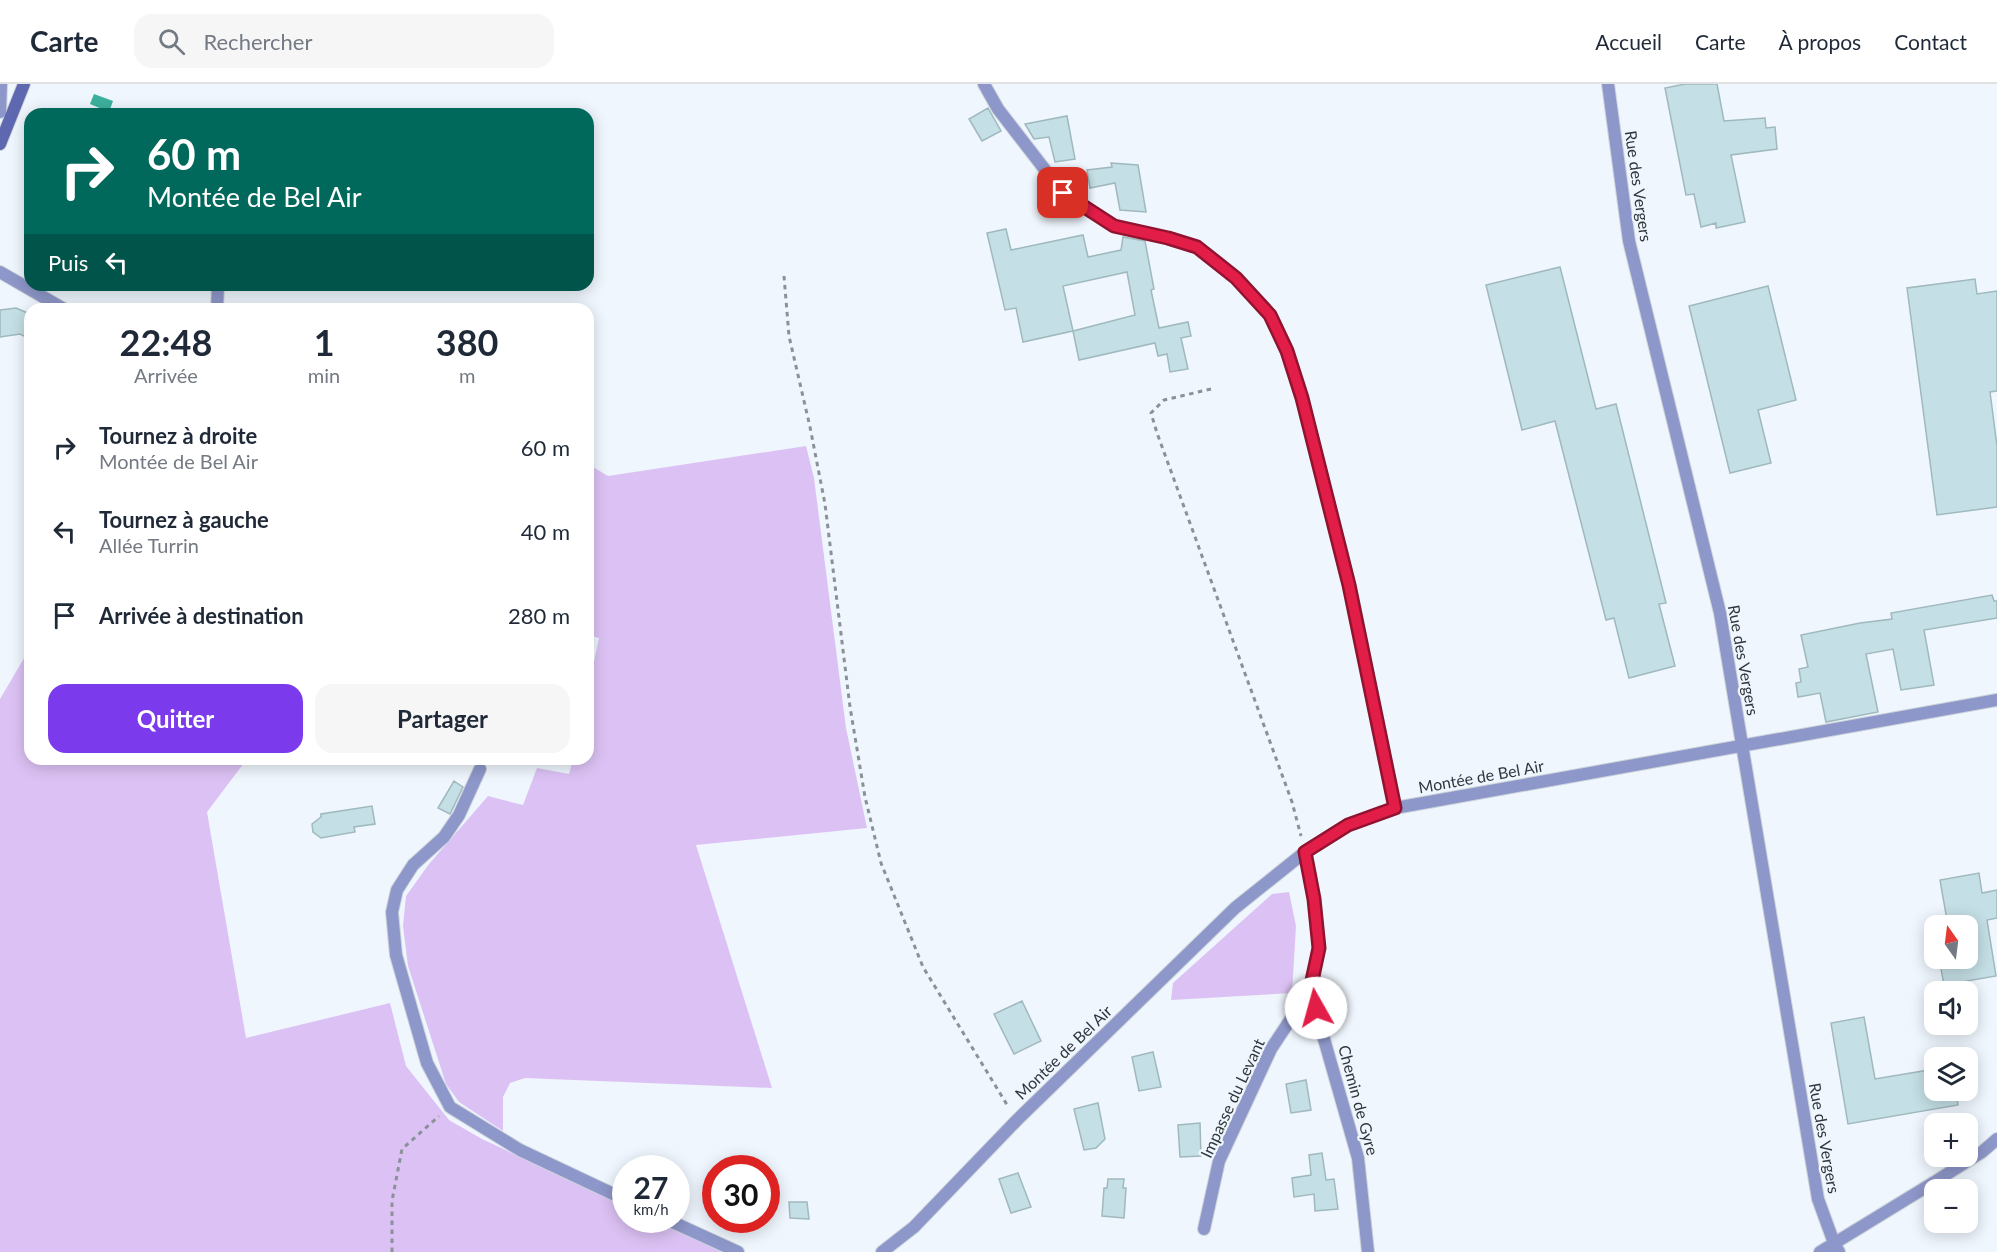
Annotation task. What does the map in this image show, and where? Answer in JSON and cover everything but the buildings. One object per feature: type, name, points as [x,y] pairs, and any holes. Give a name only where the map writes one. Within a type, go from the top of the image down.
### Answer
[{"type":"main road","points":[[2,141],[24,84]]},
{"type":"street","points":[[0,112],[2,84]]},
{"type":"street","points":[[984,84],[998,109],[1063,193],[1114,226],[1197,247],[1236,278],[1270,315],[1287,351],[1305,409],[1349,585],[1395,808]]},
{"type":"street","name":"Rue des Vergers","points":[[1608,84],[1629,241],[1720,613],[1818,1199],[1836,1248]]},
{"type":"street","points":[[0,117],[2,141]]},
{"type":"street","points":[[0,272],[24,286]]},
{"type":"street","points":[[33,291],[54,303]]},
{"type":"street","name":"Montée de Bel Air","points":[[882,1252],[914,1227],[1017,1120],[1235,908],[1305,852],[1348,825],[1395,808],[1997,700]]},
{"type":"street","points":[[480,769],[459,815],[444,837],[413,865],[397,890],[392,912],[396,955],[427,1063],[450,1107],[520,1150],[612,1193]]},
{"type":"street","name":"Chemin de Gyre","points":[[1305,852],[1314,899],[1319,948],[1310,990],[1358,1158],[1368,1252]]},
{"type":"street","name":"Impasse du Levant","points":[[1204,1229],[1219,1161],[1272,1049],[1310,990]]},
{"type":"street","points":[[1820,1252],[1836,1248],[1982,1152],[1997,1139]]},
{"type":"street","points":[[690,1230],[738,1252]]},
{"type":"path","points":[[784,276],[789,336],[808,416],[825,504],[850,707],[865,797],[881,863],[923,967],[1017,1120]]},
{"type":"path","points":[[1211,389],[1164,400],[1151,413],[1292,802],[1305,852]]},
{"type":"path","points":[[392,1252],[392,1201],[402,1149],[450,1107]]},
{"type":"shaded area","points":[[94,94],[113,101],[110,108],[100,108],[90,104]]},
{"type":"shaded area","points":[[806,446],[814,478],[846,728],[867,828],[696,845],[772,1088],[525,1078],[510,1083],[503,1097],[503,1131],[459,1102],[446,1084],[408,966],[403,926],[406,896],[429,864],[488,796],[523,805],[537,768],[569,774],[571,765],[594,765],[594,662],[599,638],[594,637],[594,468],[608,476]]},
{"type":"shaded area","points":[[24,658],[24,765],[242,765],[207,812],[246,1038],[390,1003],[406,1066],[449,1120],[482,1139],[612,1200],[612,1233],[682,1233],[724,1252],[0,1252],[0,699]]},
{"type":"shaded area","points":[[1289,892],[1296,926],[1292,993],[1171,1000],[1173,983],[1272,894]]},
{"type":"route","points":[[1063,193],[1114,226],[1197,247],[1236,278],[1270,315],[1287,351],[1302,398],[1349,585],[1395,808],[1348,825],[1305,852],[1314,899],[1319,948],[1310,990],[1316,1008]]}]
